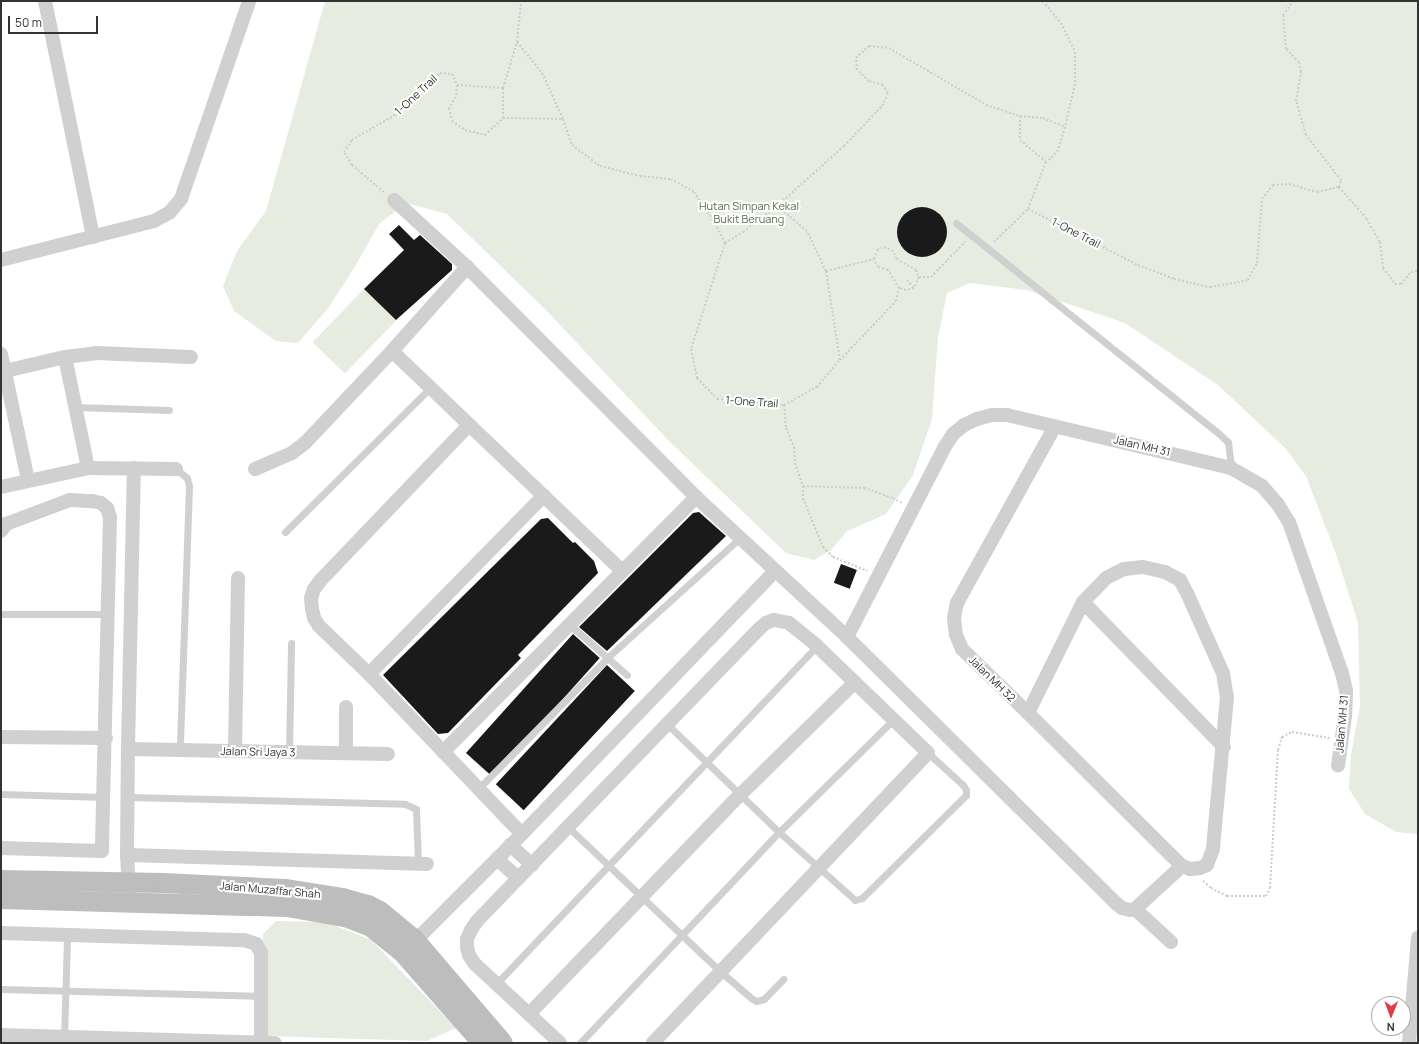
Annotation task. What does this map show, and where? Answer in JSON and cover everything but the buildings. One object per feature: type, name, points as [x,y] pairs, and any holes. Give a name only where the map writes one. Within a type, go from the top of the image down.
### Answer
[{"type":"main road","name":"Jalan Muzaffar Shah","points":[[1,880],[129,882],[285,889],[343,898],[380,911],[409,946],[482,1043]]},
{"type":"main road","name":"Jalan Muzaffar Shah","points":[[1,899],[287,906],[344,917],[371,927],[409,946],[503,1043]]},
{"type":"street","points":[[44,1],[92,237]]},
{"type":"street","points":[[1,260],[154,221],[170,212],[181,199],[249,1]]},
{"type":"street","points":[[394,200],[467,267],[696,497],[847,637],[1117,904],[1122,908],[1130,910],[1135,909],[1186,868],[1200,868],[1207,865],[1212,849],[1224,747],[1227,697],[1223,673],[1188,592],[1180,580],[1165,572],[1143,567],[1124,569],[1106,578],[1083,602],[1028,713]]},
{"type":"street","points":[[255,469],[292,453],[305,443],[392,351],[467,267]]},
{"type":"street","points":[[392,351],[431,386],[469,425],[621,570]]},
{"type":"street","points":[[1,354],[3,371],[28,480]]},
{"type":"street","points":[[3,371],[65,356],[96,354],[191,357]]},
{"type":"street","points":[[65,356],[88,468]]},
{"type":"street","name":"Jalan MH 31","points":[[847,637],[944,448],[953,434],[964,425],[992,415],[1007,414],[1231,468],[1262,486],[1277,503],[1289,522],[1342,674],[1346,692],[1338,766]]},
{"type":"street","points":[[469,425],[320,581],[314,589],[311,598],[314,618],[319,626],[369,674],[522,834]]},
{"type":"street","name":"Jalan MH 32","points":[[1056,426],[957,603],[954,618],[956,635],[962,650],[1186,868]]},
{"type":"street","points":[[1,487],[88,468],[176,469]]},
{"type":"street","points":[[130,902],[127,855],[134,468]]},
{"type":"street","points":[[369,674],[544,496]]},
{"type":"street","points":[[443,752],[621,570],[696,497]]},
{"type":"street","points":[[1,531],[6,524],[70,500],[92,500],[101,503],[107,508],[110,517],[106,738],[102,851],[1,848]]},
{"type":"street","points":[[409,946],[522,834],[775,571]]},
{"type":"street","points":[[235,751],[238,578]]},
{"type":"street","points":[[1083,602],[1224,747]]},
{"type":"street","points":[[560,1043],[474,963],[469,955],[467,939],[477,921],[766,623],[774,620],[789,623],[817,646],[928,753],[653,1043]]},
{"type":"street","points":[[529,1014],[740,795],[855,682]]},
{"type":"street","points":[[346,707],[346,753]]},
{"type":"street","points":[[1,737],[106,738]]},
{"type":"street","name":"Jalan Sri Jaya 3","points":[[128,750],[388,754]]},
{"type":"street","points":[[510,845],[532,865]]},
{"type":"street","points":[[127,855],[422,864]]},
{"type":"street","points":[[497,858],[518,878]]},
{"type":"street","points":[[1135,909],[1171,942]]},
{"type":"street","points":[[1,933],[244,940],[256,944],[261,953],[261,1043]]},
{"type":"street","points":[[1409,1043],[1418,937]]},
{"type":"street","points":[[1,1035],[64,1040],[275,1043]]},
{"type":"lane","points":[[956,223],[1216,431],[1228,442],[1231,468]]},
{"type":"lane","points":[[285,532],[431,386]]},
{"type":"lane","points":[[75,407],[169,410]]},
{"type":"lane","points":[[176,469],[187,478],[189,486],[180,750]]},
{"type":"lane","points":[[478,789],[608,658],[740,538]]},
{"type":"lane","points":[[1,614],[108,614]]},
{"type":"lane","points":[[569,624],[627,675]]},
{"type":"lane","points":[[289,752],[291,643]]},
{"type":"lane","points":[[497,983],[817,646]]},
{"type":"lane","points":[[580,1043],[779,832],[893,720]]},
{"type":"lane","points":[[667,724],[779,832],[855,900],[862,898],[963,800],[966,795],[966,790],[963,785],[928,753]]},
{"type":"lane","points":[[1,794],[104,797]]},
{"type":"lane","points":[[128,797],[405,804],[416,809],[422,864]]},
{"type":"lane","points":[[568,827],[720,971],[756,1001],[764,999],[783,979]]},
{"type":"lane","points":[[64,1040],[66,935]]},
{"type":"lane","points":[[1,989],[261,996]]},
{"type":"path","points":[[503,118],[503,88],[517,42],[521,1]]},
{"type":"path","points":[[988,249],[1028,209],[1046,162],[1058,150],[1075,84],[1075,52],[1061,23],[1043,1]]},
{"type":"path","points":[[1293,1],[1283,15],[1286,49],[1299,62],[1301,72],[1296,101],[1306,135],[1341,180],[1339,187],[1367,219],[1380,242],[1383,268],[1395,284],[1401,284],[1410,272],[1418,270]]},
{"type":"path","points":[[517,42],[542,73],[563,118],[572,145],[600,166],[640,176],[671,179],[694,192],[713,220],[725,243],[743,232],[777,206],[844,146],[882,106],[888,93],[883,85],[868,81],[857,70],[856,58],[869,46],[889,48],[986,105],[1020,116],[1043,118],[1065,127]]},
{"type":"path","name":"1-One Trail","points":[[394,200],[352,165],[344,152],[352,140],[395,115],[424,90],[440,73],[452,74],[457,84]]},
{"type":"path","points":[[503,88],[457,84],[456,97],[449,108],[452,121],[466,130],[485,134],[503,118],[563,118]]},
{"type":"path","points":[[1020,116],[1020,140],[1046,162]]},
{"type":"path","name":"1-One Trail","points":[[1028,209],[1138,265],[1174,279],[1210,287],[1248,280],[1258,263],[1262,199],[1272,185],[1289,184],[1317,192],[1339,187]]},
{"type":"path","points":[[777,206],[807,231],[826,271],[840,360]]},
{"type":"path","points":[[919,277],[931,277],[971,236]]},
{"type":"path","name":"1-One Trail","points":[[725,243],[691,349],[697,378],[717,400],[784,405],[817,387],[840,360],[896,301],[899,288]]},
{"type":"path","points":[[884,247],[892,250],[897,259],[916,270],[919,277],[914,288],[906,290],[899,288],[888,270],[878,266],[874,259],[877,250],[884,247]]},
{"type":"path","points":[[826,271],[874,259]]},
{"type":"path","points":[[907,280],[914,288]]},
{"type":"path","points":[[784,405],[786,428],[794,447],[795,463],[803,486],[803,498],[823,547],[833,557],[879,576]]},
{"type":"path","points":[[803,486],[864,488],[893,498],[913,510]]},
{"type":"path","points":[[1186,868],[1211,888],[1227,896],[1266,896],[1270,888],[1278,750],[1282,737],[1292,732],[1342,740]]},
{"type":"green space","name":"Hutan Simpan Kekal Bukit Beruang","points":[[325,1],[1418,1],[1418,834],[1396,832],[1365,814],[1349,789],[1351,755],[1360,706],[1358,623],[1336,554],[1306,476],[1286,449],[1218,385],[1125,323],[1027,290],[970,283],[947,293],[938,337],[932,419],[913,475],[886,514],[847,531],[831,550],[814,560],[786,553],[669,441],[546,310],[447,214],[406,203],[379,224],[356,265],[329,307],[298,343],[276,341],[234,311],[223,286],[237,251],[266,211]]},
{"type":"green space","points":[[364,289],[396,320],[345,373],[313,342]]},
{"type":"green space","points":[[276,921],[326,922],[371,940],[456,1028],[427,1041],[264,1036],[263,934]]}]
